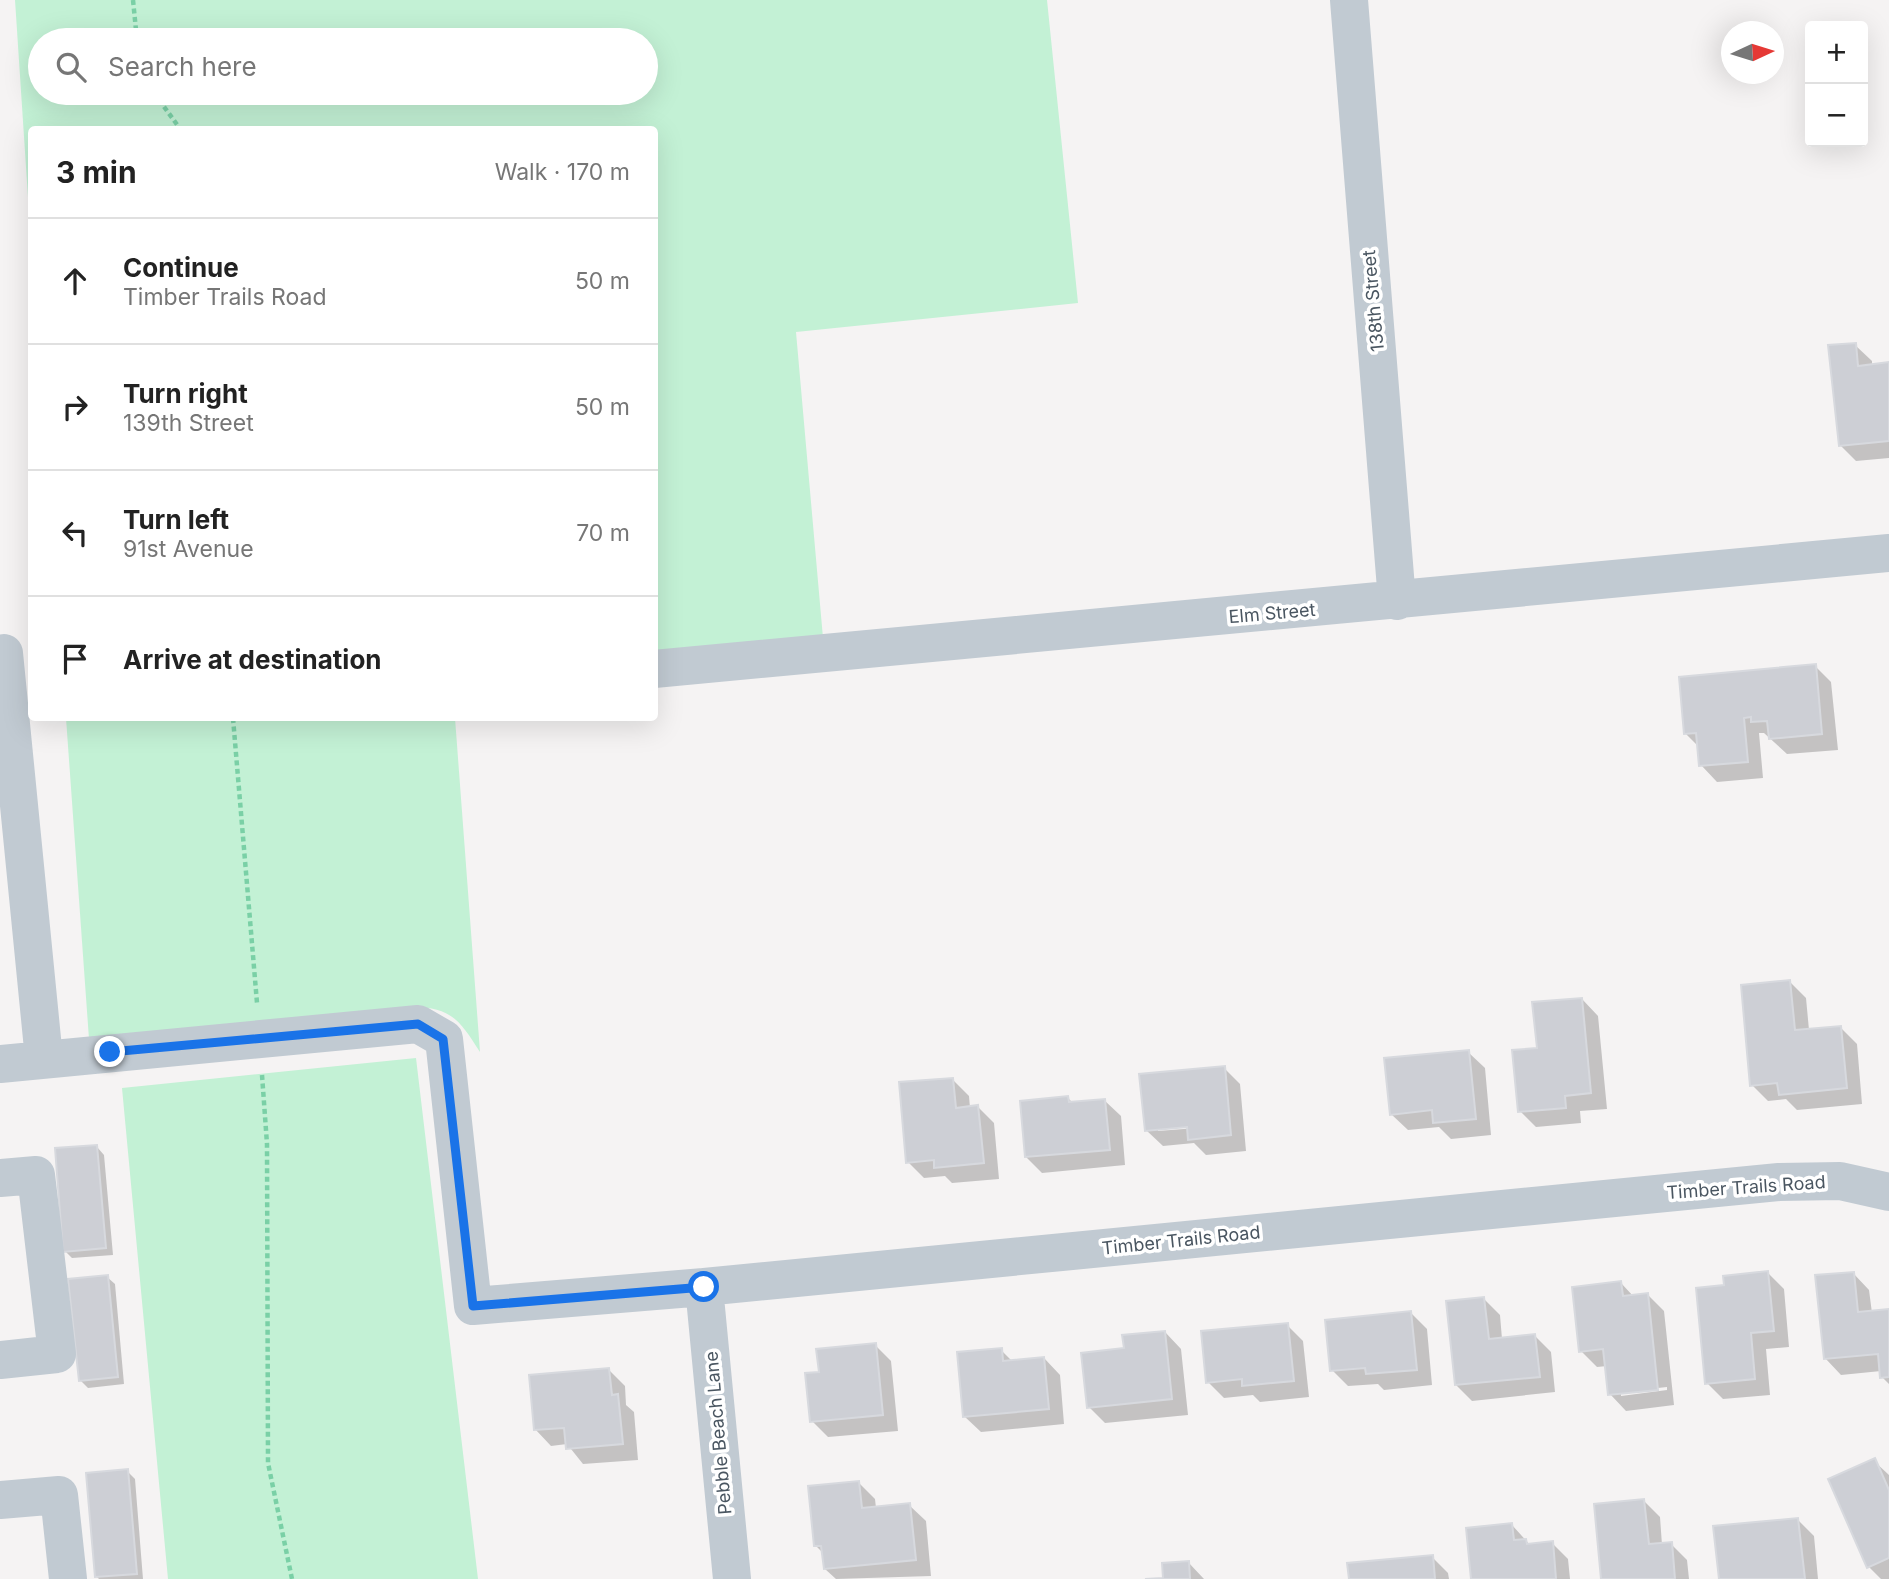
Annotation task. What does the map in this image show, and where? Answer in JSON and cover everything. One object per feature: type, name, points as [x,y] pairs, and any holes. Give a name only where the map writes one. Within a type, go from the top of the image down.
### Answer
[{"type":"street","name":"138th Street","points":[[1349,0],[1397,601]]},
{"type":"street","name":"Elm Street","points":[[658,669],[1889,553]]},
{"type":"street","points":[[0,654],[4,653],[44,1059]]},
{"type":"street","name":"Timber Trails Road","points":[[260,1038],[418,1024],[443,1039],[473,1306],[704,1287],[1779,1181],[1840,1181],[1889,1192]]},
{"type":"street","points":[[0,1064],[260,1038]]},
{"type":"street","points":[[0,1178],[36,1175],[57,1354],[0,1360]]},
{"type":"street","name":"Pebble Beach Lane","points":[[704,1287],[732,1579]]},
{"type":"street","points":[[0,1500],[59,1495],[68,1579]]},
{"type":"path","points":[[133,0],[136,28]]},
{"type":"path","points":[[162,105],[178,126]]},
{"type":"path","points":[[233,721],[267,1144],[268,1462],[292,1579]]},
{"type":"green space","points":[[15,0],[1047,0],[1078,303],[796,332],[823,638],[658,654],[658,126],[28,126],[28,197]]},
{"type":"green space","points":[[66,721],[455,721],[480,1052],[467,1032],[446,1013],[412,1007],[89,1039]]},
{"type":"green space","points":[[416,1058],[478,1579],[168,1579],[122,1088]]},
{"type":"building","points":[[1856,343],[1858,366],[1889,362],[1889,441],[1839,446],[1828,345]]},
{"type":"building","points":[[1816,664],[1822,734],[1769,739],[1767,721],[1751,722],[1751,717],[1744,718],[1748,762],[1699,766],[1696,733],[1684,734],[1679,677]]},
{"type":"building","points":[[1790,980],[1795,1030],[1841,1026],[1847,1088],[1779,1095],[1777,1083],[1750,1086],[1741,985]]},
{"type":"building","points":[[1582,998],[1591,1093],[1565,1096],[1566,1108],[1518,1112],[1512,1050],[1537,1048],[1532,1002]]},
{"type":"building","points":[[1469,1050],[1476,1119],[1433,1123],[1432,1110],[1390,1115],[1384,1058]]},
{"type":"building","points":[[1225,1066],[1231,1135],[1188,1140],[1187,1127],[1145,1131],[1139,1074]]},
{"type":"building","points":[[953,1078],[956,1108],[978,1105],[984,1163],[934,1168],[934,1160],[906,1163],[899,1082]]},
{"type":"building","points":[[1068,1096],[1069,1102],[1105,1099],[1110,1150],[1025,1157],[1020,1101]]},
{"type":"building","points":[[97,1145],[106,1248],[63,1252],[55,1148]]},
{"type":"building","points":[[1768,1271],[1774,1331],[1751,1333],[1755,1379],[1705,1384],[1696,1288],[1724,1285],[1723,1276]]},
{"type":"building","points":[[1854,1272],[1858,1312],[1889,1309],[1889,1377],[1880,1378],[1878,1354],[1824,1359],[1815,1275]]},
{"type":"building","points":[[108,1275],[118,1377],[79,1381],[68,1279]]},
{"type":"building","points":[[1621,1281],[1623,1296],[1648,1293],[1658,1390],[1608,1395],[1603,1349],[1579,1352],[1572,1287]]},
{"type":"building","points":[[1484,1297],[1489,1339],[1535,1334],[1540,1377],[1455,1385],[1446,1301]]},
{"type":"building","points":[[1411,1311],[1417,1370],[1366,1374],[1365,1368],[1330,1371],[1325,1320]]},
{"type":"building","points":[[1288,1323],[1294,1381],[1242,1386],[1242,1379],[1206,1383],[1201,1331]]},
{"type":"building","points":[[1165,1331],[1172,1399],[1087,1408],[1081,1353],[1124,1348],[1122,1335]]},
{"type":"building","points":[[876,1343],[883,1415],[810,1422],[805,1373],[819,1372],[816,1349]]},
{"type":"building","points":[[1002,1348],[1003,1361],[1044,1357],[1049,1409],[963,1417],[957,1352]]},
{"type":"building","points":[[609,1368],[612,1395],[618,1394],[623,1444],[566,1449],[564,1428],[534,1430],[529,1375]]},
{"type":"building","points":[[1875,1458],[1889,1490],[1889,1558],[1867,1568],[1828,1479]]},
{"type":"building","points":[[128,1469],[137,1574],[95,1577],[86,1473]]},
{"type":"building","points":[[859,1481],[862,1508],[910,1503],[916,1560],[824,1569],[821,1546],[814,1546],[808,1486]]},
{"type":"building","points":[[1644,1499],[1649,1544],[1672,1542],[1675,1579],[1601,1579],[1594,1504]]},
{"type":"building","points":[[1798,1518],[1805,1579],[1719,1579],[1713,1526]]},
{"type":"building","points":[[1512,1523],[1514,1540],[1526,1539],[1527,1544],[1553,1541],[1556,1579],[1471,1579],[1466,1528]]},
{"type":"building","points":[[1433,1555],[1435,1579],[1349,1579],[1347,1563]]},
{"type":"building","points":[[1189,1561],[1190,1579],[1145,1579],[1163,1578],[1162,1563]]},
{"type":"route","points":[[110,1052],[418,1024],[443,1039],[473,1306],[704,1287]]}]
